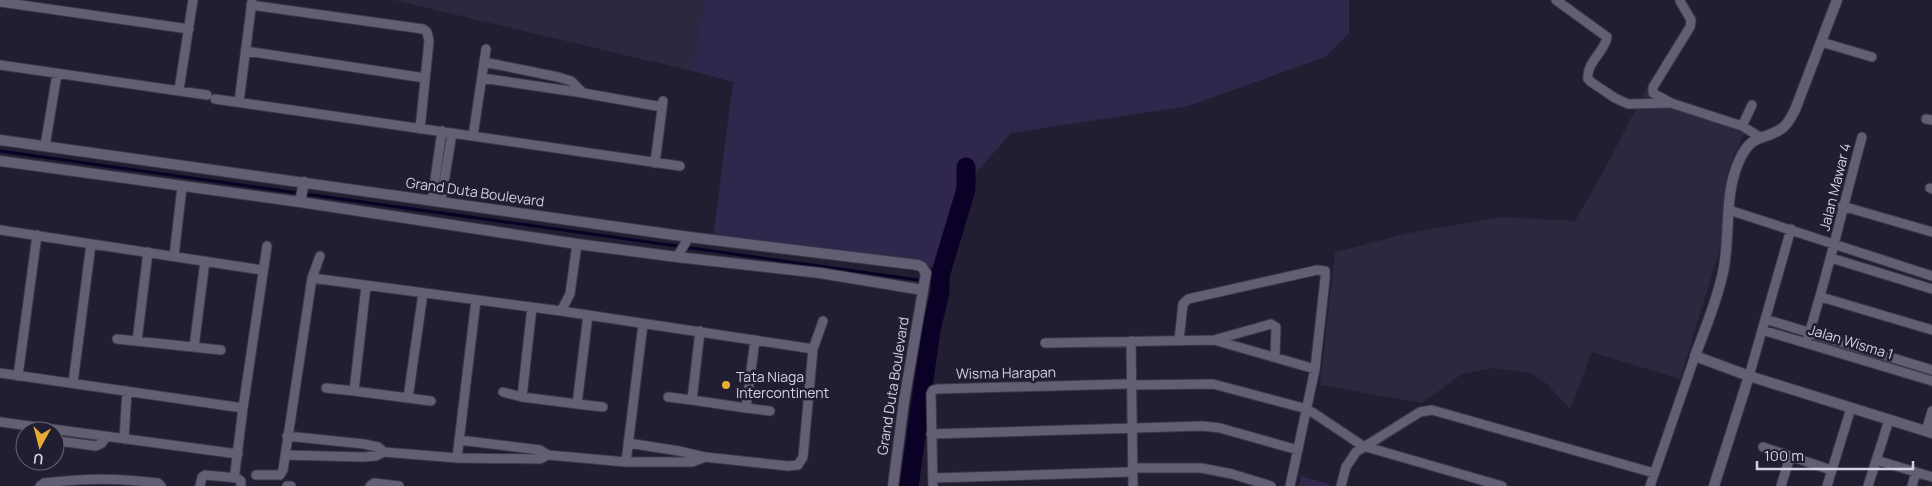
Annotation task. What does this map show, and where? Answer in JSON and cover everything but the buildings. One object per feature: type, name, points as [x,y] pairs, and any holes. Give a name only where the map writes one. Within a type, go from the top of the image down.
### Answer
[{"type":"street","points":[[179,90],[193,0]]},
{"type":"street","points":[[1556,0],[1606,37],[1605,44],[1589,71],[1588,79],[1591,82],[1614,98],[1628,104],[1671,103]]},
{"type":"street","points":[[1650,486],[1711,314],[1724,271],[1732,182],[1739,161],[1748,146],[1760,137],[1780,130],[1789,121],[1836,0]]},
{"type":"street","points":[[1680,1],[1691,20],[1690,27],[1652,89],[1655,95],[1671,103],[1742,126],[1760,137]]},
{"type":"street","points":[[0,2],[189,29]]},
{"type":"street","points":[[238,102],[252,3],[423,29],[427,32],[429,41],[420,129]]},
{"type":"street","points":[[1820,42],[1872,57]]},
{"type":"street","points":[[473,136],[486,49]]},
{"type":"street","points":[[246,51],[425,78]]},
{"type":"street","points":[[484,62],[571,81],[583,93]]},
{"type":"street","points":[[0,65],[179,90],[238,102],[680,166]]},
{"type":"street","points":[[45,146],[57,74]]},
{"type":"street","points":[[482,78],[663,104],[656,163]]},
{"type":"street","points":[[1742,126],[1752,105]]},
{"type":"street","points":[[437,200],[442,131]]},
{"type":"street","points":[[437,200],[452,133]]},
{"type":"street","name":"Jalan Mawar 4","points":[[1806,343],[1835,244],[1842,206],[1862,137]]},
{"type":"street","name":"Grand Duta Boulevard","points":[[0,140],[45,146],[302,192],[577,244],[679,254],[820,273],[924,282]]},
{"type":"street","name":"Grand Duta Boulevard","points":[[0,161],[182,187],[437,200],[688,239],[913,264],[922,267],[924,282],[904,400],[893,486]]},
{"type":"street","points":[[174,256],[182,187]]},
{"type":"street","points":[[1842,206],[1932,232]]},
{"type":"street","points":[[1729,210],[1932,276]]},
{"type":"street","points":[[1714,486],[1749,376],[1791,229]]},
{"type":"street","points":[[0,230],[262,270]]},
{"type":"street","points":[[18,376],[37,236]]},
{"type":"street","points":[[679,254],[688,239]]},
{"type":"street","points":[[73,383],[91,244]]},
{"type":"street","points":[[561,311],[570,294],[577,244]]},
{"type":"street","points":[[235,472],[262,270],[267,246]]},
{"type":"street","points":[[137,341],[148,252]]},
{"type":"street","points":[[256,475],[280,475],[283,470],[312,278],[320,256]]},
{"type":"street","points":[[1831,258],[1932,288]]},
{"type":"street","points":[[194,347],[206,261]]},
{"type":"street","points":[[1179,340],[1183,304],[1188,298],[1321,270],[1324,271],[1326,279],[1309,410],[1290,486]]},
{"type":"street","points":[[312,278],[561,311],[813,349]]},
{"type":"street","points":[[354,391],[366,286]]},
{"type":"street","points":[[408,398],[423,293]]},
{"type":"street","points":[[1820,296],[1932,330]]},
{"type":"street","points":[[458,458],[476,300]]},
{"type":"street","points":[[522,397],[532,307]]},
{"type":"street","points":[[578,404],[588,316]]},
{"type":"street","points":[[1765,319],[1932,370]]},
{"type":"street","points":[[628,444],[679,451],[705,457],[788,466],[798,465],[803,457],[813,349],[822,321]]},
{"type":"street","points":[[626,462],[643,324]]},
{"type":"street","points":[[1045,343],[1214,340],[1273,324],[1276,327],[1275,357]]},
{"type":"street","name":"Jalan Wisma 1","points":[[1762,330],[1932,381]]},
{"type":"street","points":[[692,400],[700,331]]},
{"type":"street","points":[[117,338],[221,350]]},
{"type":"street","points":[[746,408],[755,340]]},
{"type":"street","points":[[1214,340],[1315,370]]},
{"type":"street","points":[[1128,341],[1129,486]]},
{"type":"street","points":[[1695,356],[1749,376],[1929,432],[1932,411]]},
{"type":"street","points":[[0,374],[243,408]]},
{"type":"street","points":[[1128,384],[1212,384],[1309,410],[1363,446],[1502,486]]},
{"type":"street","name":"Wisma Harapan","points":[[1128,384],[937,388],[931,393],[933,482],[1130,470],[1201,468],[1232,474],[1271,486]]},
{"type":"street","points":[[326,388],[431,400]]},
{"type":"street","points":[[124,439],[127,391]]},
{"type":"street","points":[[503,392],[522,397],[603,407]]},
{"type":"street","points":[[668,397],[770,411]]},
{"type":"street","points":[[1827,486],[1851,408]]},
{"type":"street","points":[[1341,486],[1349,459],[1363,446],[1420,412],[1432,410],[1654,473]]},
{"type":"street","points":[[1868,486],[1890,420]]},
{"type":"street","points":[[0,422],[15,424]]},
{"type":"street","points":[[931,434],[1203,426],[1220,428],[1298,450]]},
{"type":"street","points":[[65,431],[238,454]]},
{"type":"street","points":[[65,441],[96,446],[102,443],[106,436]]},
{"type":"street","points":[[287,436],[364,444],[378,447],[384,452]]},
{"type":"street","points":[[459,440],[540,450],[548,455],[626,462],[692,462],[705,457]]},
{"type":"street","points":[[1763,447],[1828,469]]},
{"type":"street","points":[[285,455],[363,457],[376,456],[384,452],[458,458],[540,459],[548,455]]},
{"type":"street","points":[[1781,486],[1790,457]]},
{"type":"street","points":[[1876,460],[1932,477]]},
{"type":"street","points":[[1130,470],[1133,486]]},
{"type":"street","points":[[1912,486],[1916,472]]},
{"type":"street","points":[[200,486],[202,477],[205,475],[240,479],[241,486]]},
{"type":"street","points":[[40,486],[44,483],[81,482],[122,482],[158,484],[161,486]]},
{"type":"street","points":[[370,486],[374,483],[400,486]]},
{"type":"shaded area","points":[[394,0],[704,0],[692,71]]},
{"type":"shaded area","points":[[704,0],[1349,0],[1349,33],[1325,57],[1189,106],[1011,133],[974,175],[947,269],[713,238],[733,82],[692,71]]},
{"type":"shaded area","points":[[1647,87],[1744,134],[1728,170],[1721,245],[1680,379],[1592,352],[1570,409],[1547,384],[1530,373],[1494,368],[1462,374],[1422,403],[1320,385],[1335,252],[1409,233],[1502,217],[1575,221],[1607,165]]},
{"type":"shaded area","points":[[1301,476],[1329,484],[1329,486],[1299,486]]},
{"type":"waterway","points":[[0,151],[940,283]]},
{"type":"waterway","points":[[909,486],[931,330],[940,292],[940,276],[966,189],[966,167]]},
{"type":"place","name":"Tata Niaga Intercontinent","points":[[726,385]]}]
